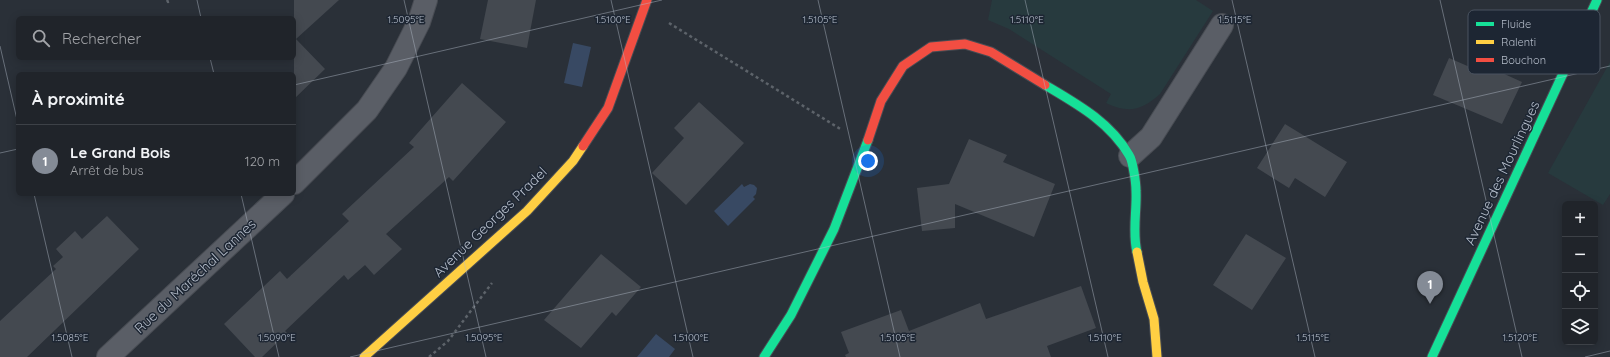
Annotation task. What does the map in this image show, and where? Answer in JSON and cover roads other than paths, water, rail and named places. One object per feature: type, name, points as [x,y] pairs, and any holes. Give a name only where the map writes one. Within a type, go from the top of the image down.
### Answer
[{"type":"street","points":[[296,181],[367,110],[396,68],[419,22],[426,0]]},
{"type":"street","name":"Avenue des Mourlingues","points":[[1592,10],[1597,0]]},
{"type":"street","name":"Avenue Georges Pradel","points":[[364,357],[527,211],[573,161],[608,108],[646,4]]},
{"type":"street","points":[[1130,156],[1151,137],[1222,25]]},
{"type":"street","points":[[764,357],[791,315],[834,229],[867,144],[881,101],[903,66],[930,48],[965,44],[991,52],[1090,112],[1112,132],[1130,156],[1136,190],[1134,240],[1143,282],[1154,319],[1157,357]]},
{"type":"street","name":"Avenue des Mourlingues","points":[[1432,357],[1563,74]]},
{"type":"street","name":"Rue du Maréchal Lannes","points":[[108,357],[281,196]]},
{"type":"water","points":[[573,43],[591,47],[582,87],[564,83]]},
{"type":"water","points":[[742,184],[744,187],[750,184],[757,188],[756,194],[753,197],[755,199],[728,226],[714,211]]},
{"type":"water","points":[[656,334],[675,349],[669,357],[637,357]]},
{"type":"place","name":"Le Grand Bois","points":[[1430,304]]}]
